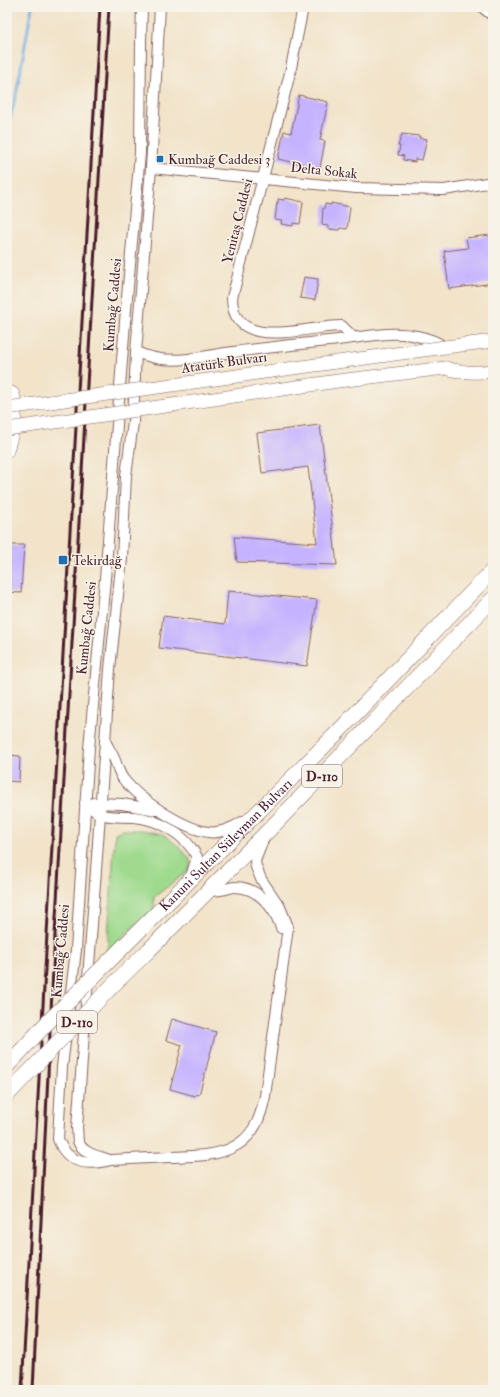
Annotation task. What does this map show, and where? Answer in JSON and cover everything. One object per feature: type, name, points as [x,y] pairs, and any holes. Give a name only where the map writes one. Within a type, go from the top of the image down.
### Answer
[{"type":"highway","name":"Kanuni Sultan Süleyman Bulvarı","points":[[7,1066],[46,1024],[259,812],[493,570]]},
{"type":"highway","name":"Kanuni Sultan Süleyman Bulvarı","points":[[7,1095],[107,991],[265,834],[493,599]]},
{"type":"main road","name":"Atatürk Bulvarı","points":[[7,408],[446,347],[491,339]]},
{"type":"main road","points":[[7,429],[338,381],[493,363]]},
{"type":"main road","points":[[445,368],[462,372],[479,373],[493,371]]},
{"type":"main road","points":[[7,391],[13,394],[16,417],[7,451]]},
{"type":"street","name":"Kumbağ Caddesi","points":[[142,7],[140,153],[105,579],[89,748],[76,950],[62,1067],[58,1139],[62,1149],[69,1157],[79,1161],[101,1163],[111,1160],[197,1156],[217,1153],[237,1145],[251,1133],[261,1115],[265,1096],[288,927],[280,907],[261,879],[256,867],[257,856],[265,834]]},
{"type":"street","name":"Kumbağ Caddesi","points":[[111,1160],[83,1149],[78,1141],[77,1128],[110,668],[122,558],[122,527],[126,476],[133,422],[136,352],[151,168],[160,7]]},
{"type":"street","name":"Yenitaş Caddesi","points":[[303,7],[290,73],[232,298],[232,307],[235,315],[245,326],[254,331],[267,333],[342,326],[352,338]]},
{"type":"street","points":[[482,7],[493,16]]},
{"type":"street","name":"Delta Sokak","points":[[151,168],[356,188],[444,190],[493,182]]},
{"type":"street","points":[[136,352],[150,358],[168,360],[386,334],[417,336],[437,342],[446,347]]},
{"type":"street","points":[[105,741],[122,778],[132,788],[159,810],[197,830],[209,833],[230,829],[256,812],[259,812]]},
{"type":"street","points":[[85,803],[101,803],[159,810]]},
{"type":"street","points":[[85,803],[100,814],[152,821],[167,827],[185,840],[192,848],[197,858],[192,875],[187,884]]},
{"type":"street","name":"Kumbağ Caddesi","points":[[207,892],[235,887],[244,888],[258,894],[271,906],[278,918],[285,943]]},
{"type":"green space","points":[[123,830],[141,830],[163,834],[178,846],[190,859],[190,866],[187,872],[154,897],[154,913],[145,916],[107,952],[115,833]]},
{"type":"building","points":[[299,95],[328,102],[320,140],[325,141],[320,168],[278,159],[284,131],[291,133]]},
{"type":"building","points":[[402,134],[420,136],[419,138],[427,139],[422,160],[415,159],[415,162],[403,160],[404,156],[398,155],[400,146],[398,146]]},
{"type":"building","points":[[285,198],[303,202],[300,224],[293,223],[293,226],[281,224],[282,221],[275,220],[278,199],[284,200]]},
{"type":"building","points":[[331,203],[350,207],[347,229],[328,229],[328,226],[322,225],[323,208],[325,204],[331,205]]},
{"type":"building","points":[[490,235],[493,261],[493,283],[449,289],[444,251],[468,248],[466,238]]},
{"type":"building","points":[[304,277],[318,279],[315,300],[300,298]]},
{"type":"building","points":[[320,425],[337,565],[237,562],[234,537],[317,543],[308,467],[262,473],[257,433]]},
{"type":"building","points":[[9,545],[24,545],[21,593],[7,592]]},
{"type":"building","points":[[228,591],[317,600],[307,666],[159,648],[163,616],[225,624]]},
{"type":"building","points":[[9,755],[20,756],[19,782],[8,781]]},
{"type":"building","points":[[172,1019],[216,1032],[199,1095],[196,1094],[195,1096],[170,1089],[182,1045],[166,1040]]},
{"type":"waterway","points":[[7,131],[16,95],[32,7]]},
{"type":"railway","points":[[22,1390],[100,7]]},
{"type":"railway","points":[[33,1390],[53,969],[109,7]]},
{"type":"place","name":"Kumbağ Caddesi 3","points":[[160,159]]},
{"type":"place","name":"Tekirdağ","points":[[63,560]]}]
